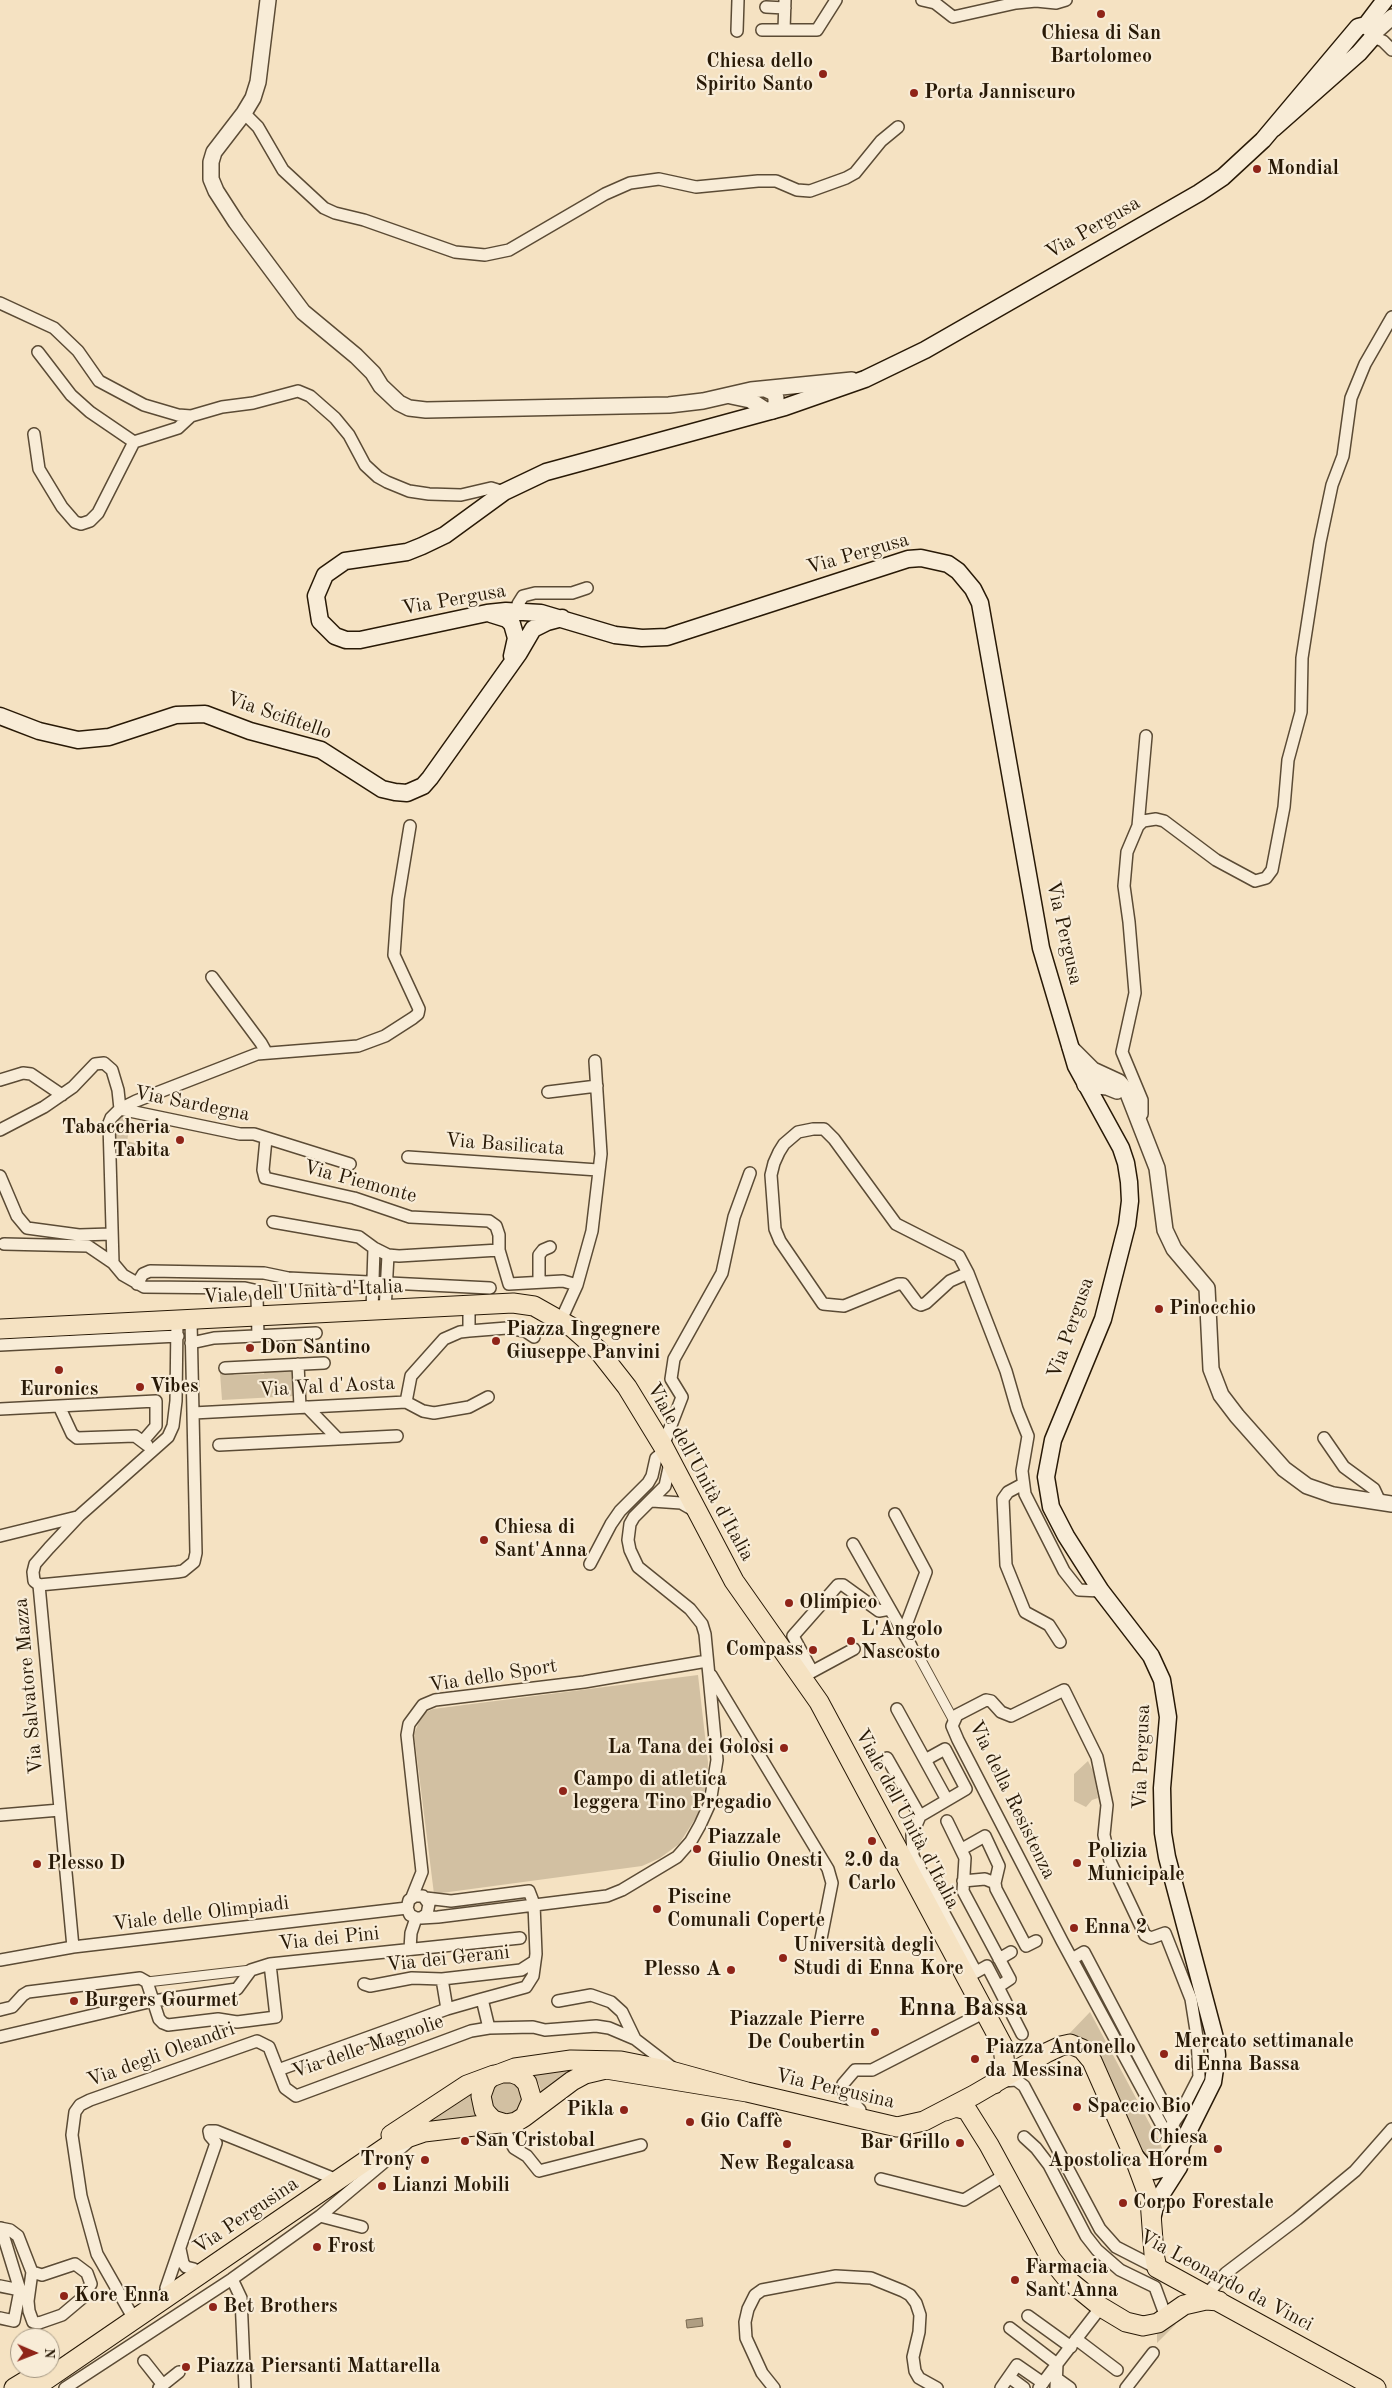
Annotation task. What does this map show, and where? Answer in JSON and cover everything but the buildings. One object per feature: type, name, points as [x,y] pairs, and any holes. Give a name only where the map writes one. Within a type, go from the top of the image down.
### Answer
[{"type":"main road","points":[[1368,34],[1385,0]]},
{"type":"main road","name":"Via Pergusa","points":[[1181,2146],[1210,2091],[1217,2055],[1215,2038],[1167,1857],[1163,1833],[1162,1788],[1168,1717],[1166,1695],[1162,1680],[1150,1656],[1101,1591],[1066,1536],[1051,1507],[1046,1477],[1053,1440],[1103,1319],[1130,1201],[1126,1164],[1121,1148],[1085,1085],[1070,1047],[1041,948],[980,602],[973,589],[958,571],[936,560],[908,559],[667,637],[630,638],[562,618],[522,611],[487,613],[391,635],[360,640],[346,640],[327,630],[320,621],[316,596],[325,575],[345,561],[407,552],[422,546],[445,535],[504,492],[546,472],[772,410],[865,379],[925,350],[1199,193],[1240,162],[1368,34]]},
{"type":"main road","points":[[522,611],[530,627],[522,636]]},
{"type":"main road","points":[[487,613],[507,619],[522,636]]},
{"type":"main road","points":[[522,636],[547,622],[562,618]]},
{"type":"main road","name":"Via Scifitello","points":[[0,716],[39,731],[78,740],[109,737],[176,715],[205,714],[250,731],[320,750],[382,789],[407,792],[423,786],[430,778],[519,653],[522,636]]},
{"type":"main road","name":"Viale dell'Unità d'Italia","points":[[0,1330],[181,1331],[258,1327],[378,1311],[469,1305],[526,1304],[542,1309],[561,1320],[586,1338],[609,1362],[666,1452],[676,1490],[696,1511],[734,1581],[807,1674],[819,1702],[971,1975],[986,2012],[1003,2046]]},
{"type":"main road","points":[[1003,2046],[1017,2055],[1046,2053],[1070,2044],[1085,2052],[1092,2061],[1134,2154],[1150,2200],[1154,2254],[1157,2268]]},
{"type":"main road","points":[[994,2084],[1005,2067],[1003,2046]]},
{"type":"main road","name":"Via Pergusina","points":[[60,2359],[467,2085],[515,2068],[589,2059],[621,2061],[674,2071],[747,2092],[897,2127],[916,2124],[941,2112],[994,2084],[1046,2053]]},
{"type":"main road","points":[[524,2117],[530,2109],[532,2100],[527,2082],[512,2073],[500,2073],[486,2082],[483,2089],[482,2103],[488,2116],[503,2123],[516,2122],[524,2117],[560,2088],[585,2074],[606,2069],[747,2092]]},
{"type":"main road","points":[[974,2095],[971,2106],[975,2122]]},
{"type":"main road","points":[[941,2112],[961,2107],[967,2110],[1051,2258],[1068,2280],[1100,2307],[1133,2325],[1150,2325],[1184,2305],[1213,2298]]},
{"type":"main road","name":"Via Pergusina","points":[[36,2387],[392,2143],[420,2132],[503,2123]]},
{"type":"main road","points":[[1134,2154],[1146,2169],[1154,2171],[1162,2168],[1181,2146]]},
{"type":"main road","points":[[1152,2221],[1156,2204],[1179,2167],[1181,2146]]},
{"type":"main road","name":"Via Leonardo da Vinci","points":[[1157,2268],[1376,2388]]},
{"type":"main road","points":[[1183,2282],[1187,2295],[1184,2305]]},
{"type":"main road","name":"Via Pergusina","points":[[14,2388],[30,2378]]},
{"type":"street","points":[[268,0],[258,82],[253,98],[244,114],[214,152],[210,162],[211,179],[216,191],[270,270],[303,312],[356,356],[373,373],[381,386],[399,403],[409,408],[426,410],[669,405],[702,402],[729,396],[737,392],[865,379]]},
{"type":"street","points":[[738,0],[738,31]]},
{"type":"street","points":[[762,30],[817,30],[836,0]]},
{"type":"street","points":[[922,0],[935,1],[953,17],[1007,3],[1036,1],[1045,4],[1065,0]]},
{"type":"street","points":[[766,8],[785,4],[784,30]]},
{"type":"street","points":[[1392,17],[1368,34],[1383,41],[1392,50]]},
{"type":"street","points":[[244,114],[258,128],[282,170],[324,208],[335,214],[364,220],[455,252],[485,255],[508,250],[605,194],[630,182],[659,179],[696,187],[767,181],[776,182],[803,192],[810,191],[855,173],[881,142],[898,127]]},
{"type":"street","points":[[0,303],[54,328],[78,351],[94,376],[107,386],[144,405],[191,416],[222,408],[253,404],[298,391],[310,396],[335,418],[349,435],[365,465],[378,477],[387,482],[409,491],[429,494],[461,495],[491,488],[504,492]]},
{"type":"street","points":[[1138,826],[1143,821],[1156,819],[1164,821],[1216,860],[1255,881],[1266,878],[1272,870],[1284,807],[1288,760],[1301,712],[1302,658],[1320,542],[1332,485],[1343,456],[1351,398],[1365,364],[1392,317]]},
{"type":"street","points":[[38,352],[71,395],[90,412],[134,442]]},
{"type":"street","points":[[729,396],[750,400],[764,409],[772,410],[776,404],[776,398],[774,393],[765,389]]},
{"type":"street","points":[[729,396],[742,408],[738,420]]},
{"type":"street","points":[[34,434],[39,469],[62,507],[75,522],[81,524],[90,521],[98,513],[134,442],[178,428],[191,416]]},
{"type":"street","points":[[522,611],[518,604],[523,596],[535,593],[572,593],[587,588]]},
{"type":"street","points":[[1137,1119],[1142,1114],[1142,1100],[1123,1059],[1122,1052],[1135,993],[1124,886],[1124,868],[1127,852],[1138,826],[1146,736]]},
{"type":"street","points":[[0,1130],[44,1107],[62,1095],[73,1087],[95,1064],[104,1063],[112,1070],[118,1090],[120,1109],[136,1101],[266,1052],[358,1046],[385,1036],[418,1014],[419,1009],[394,955],[398,899],[410,826]]},
{"type":"street","points":[[212,977],[262,1043],[266,1052]]},
{"type":"street","points":[[1070,1047],[1085,1064],[1119,1082],[1126,1091],[1156,1168],[1167,1234],[1174,1249],[1207,1288],[1211,1370],[1221,1395],[1236,1416],[1284,1469],[1307,1486],[1333,1495],[1386,1503]]},
{"type":"street","points":[[561,1320],[578,1285],[592,1231],[601,1154],[596,1061]]},
{"type":"street","points":[[0,1080],[23,1072],[31,1074],[62,1095]]},
{"type":"street","points":[[1105,1075],[1094,1076],[1088,1079],[1085,1085],[1106,1087],[1117,1091],[1130,1101]]},
{"type":"street","points":[[548,1092],[597,1086]]},
{"type":"street","points":[[1104,1118],[1103,1100],[1108,1092],[1117,1091]]},
{"type":"street","name":"Via Sardegna","points":[[113,1263],[109,1123],[120,1109],[240,1134],[254,1134],[350,1164]]},
{"type":"street","points":[[968,1273],[950,1281],[926,1303],[921,1305],[917,1304],[903,1284],[898,1284],[844,1306],[824,1304],[780,1241],[775,1229],[771,1192],[774,1163],[784,1144],[798,1132],[824,1129],[896,1224],[959,1256],[968,1273],[1006,1371],[1016,1409],[1028,1436],[1022,1471],[1023,1484],[1025,1494],[1036,1520],[1064,1571],[1079,1590],[1101,1591]]},
{"type":"street","name":"Via Piemonte","points":[[266,1139],[263,1170],[265,1178],[354,1198],[410,1216],[489,1221],[496,1226],[499,1235],[499,1250]]},
{"type":"street","name":"Via Basilicata","points":[[408,1157],[598,1170]]},
{"type":"street","points":[[590,1564],[611,1524],[620,1511],[648,1483],[652,1476],[656,1458],[666,1452],[682,1397],[671,1379],[674,1359],[722,1273],[734,1218],[750,1173]]},
{"type":"street","points":[[0,1176],[17,1216],[27,1228],[79,1235],[111,1234]]},
{"type":"street","points":[[273,1222],[360,1237],[374,1248],[388,1255],[499,1250],[509,1284],[563,1281],[578,1285]]},
{"type":"street","points":[[4,1244],[88,1246],[113,1263],[123,1275],[137,1284],[156,1288],[249,1288],[256,1292],[258,1327]]},
{"type":"street","points":[[539,1282],[539,1255],[543,1250],[550,1247]]},
{"type":"street","points":[[374,1248],[373,1283],[378,1311]]},
{"type":"street","points":[[378,1311],[386,1282],[388,1255]]},
{"type":"street","points":[[137,1284],[143,1274],[150,1271],[264,1273],[283,1278],[490,1288]]},
{"type":"street","points":[[469,1305],[469,1331]]},
{"type":"street","points":[[181,1331],[192,1345],[258,1327],[316,1333]]},
{"type":"street","points":[[406,1402],[411,1376],[444,1339],[460,1332],[507,1328],[525,1331],[534,1337]]},
{"type":"street","points":[[0,1345],[181,1331]]},
{"type":"street","points":[[39,1585],[34,1580],[35,1564],[79,1516],[168,1437],[173,1426],[181,1331]]},
{"type":"street","name":"Via Salvatore Mazza","points":[[73,1947],[39,1585],[177,1572],[183,1571],[194,1562],[196,1553],[192,1345],[181,1331]]},
{"type":"street","points":[[225,1368],[324,1363]]},
{"type":"street","points":[[298,1364],[304,1407],[338,1439]]},
{"type":"street","name":"Via Val d'Aosta","points":[[193,1413],[406,1402],[434,1413],[469,1407],[488,1397]]},
{"type":"street","points":[[0,1410],[156,1401],[156,1426],[143,1441]]},
{"type":"street","points":[[59,1406],[72,1434],[77,1438],[135,1436],[143,1441],[152,1452]]},
{"type":"street","points":[[219,1445],[397,1436]]},
{"type":"street","points":[[1324,1438],[1344,1467],[1374,1490],[1386,1503]]},
{"type":"street","points":[[1023,1484],[1008,1492],[1003,1499],[1006,1565],[1025,1612],[1049,1625],[1060,1642]]},
{"type":"street","points":[[534,1904],[529,1891],[451,1901],[426,1898],[419,1895],[412,1897],[407,1908],[410,1915],[418,1918],[607,1896],[622,1890],[670,1862],[691,1841],[710,1803],[717,1760],[705,1634],[696,1616],[638,1567],[630,1550],[628,1540],[630,1524],[641,1509],[652,1501],[676,1490]]},
{"type":"street","points":[[652,1501],[676,1490]]},
{"type":"street","points":[[895,1514],[926,1572],[903,1633]]},
{"type":"street","points":[[0,1536],[79,1516]]},
{"type":"street","points":[[853,1544],[954,1721]]},
{"type":"street","points":[[854,1649],[807,1674],[793,1636],[838,1585],[843,1585],[879,1610],[890,1609]]},
{"type":"street","points":[[708,1666],[828,1869],[832,1883],[820,1944]]},
{"type":"street","name":"Via dello Sport","points":[[412,1897],[422,1872],[407,1735],[409,1724],[423,1706],[435,1700],[708,1666]]},
{"type":"street","name":"Via della Resistenza","points":[[1166,2133],[1174,2123],[1198,2077],[1198,2037],[1191,1999],[1165,1933],[1151,1938],[1145,1935],[1110,1860],[1104,1834],[1107,1805],[1097,1757],[1064,1690],[1011,1716],[1002,1712],[991,1701],[986,1700],[957,1715],[952,1726],[958,1740],[1072,1959],[1166,2133],[1181,2146]]},
{"type":"street","points":[[897,1709],[947,1800]]},
{"type":"street","points":[[925,1760],[945,1749],[966,1788],[920,1816],[912,1835],[913,1856],[971,1975],[987,1966],[1022,2034]]},
{"type":"street","points":[[887,1758],[920,1816]]},
{"type":"street","points":[[0,1815],[60,1810]]},
{"type":"street","points":[[947,1820],[965,1858],[963,1891],[1010,1980],[998,1987]]},
{"type":"street","points":[[962,1849],[985,1836],[999,1866],[995,1883],[1026,1946],[1036,1941]]},
{"type":"street","points":[[963,1880],[985,1879],[995,1883]]},
{"type":"street","points":[[410,1949],[411,1933],[418,1918],[429,1912],[429,1904],[426,1898]]},
{"type":"street","name":"Via delle Magnolie","points":[[534,1904],[535,1961],[533,1976],[526,1987],[447,2009],[278,2070],[285,2088],[296,2096],[471,2031],[489,2028],[532,2027],[545,2030],[596,2026],[609,2028],[634,2039],[674,2071]]},
{"type":"street","name":"Viale delle Olimpiadi","points":[[0,1960],[73,1947],[407,1908]]},
{"type":"street","name":"Via dei Pini","points":[[251,1970],[270,1964],[520,1938]]},
{"type":"street","points":[[999,1959],[1011,1952]]},
{"type":"street","points":[[1072,1959],[1084,1952],[1174,2123]]},
{"type":"street","name":"Via dei Gerani","points":[[364,1984],[370,1986],[412,1978],[442,1978],[521,1970],[535,1961]]},
{"type":"street","points":[[147,1982],[159,2018],[163,2023],[168,2025],[218,2019],[237,2022],[276,2016],[270,1964]]},
{"type":"street","points":[[0,2010],[12,2007],[28,1992],[140,1978],[147,1982],[251,1970]]},
{"type":"street","points":[[0,2036],[153,2001],[237,1989],[251,1970]]},
{"type":"street","points":[[442,1978],[447,2009]]},
{"type":"street","points":[[558,2001],[591,1995],[611,2002],[622,2012],[634,2039]]},
{"type":"street","points":[[482,1999],[489,2028]]},
{"type":"street","points":[[860,2118],[860,2110],[842,2090],[843,2084],[855,2070],[872,2070],[986,2012]]},
{"type":"street","name":"Via degli Oleandri","points":[[130,2312],[97,2254],[81,2196],[72,2135],[75,2112],[80,2105],[90,2100],[257,2041],[269,2047],[278,2070]]},
{"type":"street","points":[[617,2070],[628,2068],[667,2074],[674,2071]]},
{"type":"street","name":"Via Leonardo da Vinci","points":[[994,2084],[1016,2080],[1024,2086],[1100,2229],[1116,2247],[1157,2268]]},
{"type":"street","points":[[503,2123],[514,2148],[527,2156],[539,2171],[641,2145]]},
{"type":"street","points":[[1213,2298],[1226,2273],[1298,2219],[1355,2171],[1392,2129]]},
{"type":"street","points":[[166,2288],[216,2143],[210,2136],[209,2131],[216,2131],[330,2176]]},
{"type":"street","points":[[65,2388],[138,2354],[232,2279],[320,2216],[420,2132]]},
{"type":"street","points":[[1024,2137],[1049,2165],[1086,2236],[1097,2250],[1120,2270],[1155,2287],[1166,2317]]},
{"type":"street","points":[[881,2179],[964,2200],[1005,2175]]},
{"type":"street","points":[[320,2216],[362,2227]]},
{"type":"street","points":[[0,2318],[14,2321],[20,2290],[0,2228],[10,2230],[18,2236],[32,2272],[28,2301],[29,2311],[34,2322],[38,2323],[62,2315],[82,2299],[91,2284],[86,2273],[75,2264],[42,2275],[32,2272]]},
{"type":"street","points":[[180,2247],[183,2263],[186,2267],[194,2269]]},
{"type":"street","points":[[774,2388],[762,2372],[746,2338],[745,2322],[748,2309],[755,2295],[762,2290],[836,2276],[871,2278],[903,2291],[910,2296],[918,2308],[920,2323],[913,2357],[915,2371],[919,2378],[937,2388]]},
{"type":"street","points":[[232,2279],[241,2298],[245,2388]]},
{"type":"street","points":[[0,2286],[20,2290]]},
{"type":"street","points":[[1001,2388],[1017,2365],[1041,2386],[1100,2307]]},
{"type":"street","points":[[1028,2316],[1116,2370]]},
{"type":"street","points":[[1010,2328],[1058,2364]]},
{"type":"street","points":[[1126,2388],[1153,2353]]},
{"type":"street","points":[[138,2354],[161,2387],[179,2372]]},
{"type":"street","points":[[1058,2364],[1056,2383],[1070,2388]]},
{"type":"street","points":[[1008,2377],[1024,2388]]},
{"type":"shaded area","points":[[124,1114],[132,1115],[127,1141],[155,1148],[113,1150],[114,1121]]},
{"type":"shaded area","points":[[290,1370],[293,1372],[294,1396],[222,1400],[220,1373],[232,1373],[234,1375],[264,1374],[264,1371]]},
{"type":"shaded area","name":"Campo di atletica leggera Tino Pregadio","points":[[698,1675],[708,1762],[707,1783],[697,1816],[679,1844],[660,1858],[642,1866],[434,1894],[414,1734],[421,1717],[426,1712],[433,1709]]},
{"type":"shaded area","points":[[1088,1761],[1093,1771],[1098,1798],[1092,1800],[1086,1807],[1074,1801],[1074,1774]]},
{"type":"shaded area","points":[[1090,2012],[1160,2143],[1164,2153],[1163,2160],[1158,2166],[1147,2164],[1067,2036]]},
{"type":"shaded area","points":[[573,2069],[542,2094],[539,2084],[531,2073]]},
{"type":"shaded area","points":[[514,2078],[527,2102],[511,2118],[490,2110],[489,2087]]},
{"type":"shaded area","points":[[474,2092],[481,2118],[426,2122]]},
{"type":"shaded area","points":[[702,2318],[703,2326],[687,2328],[686,2320]]},
{"type":"shaded area","points":[[1172,2324],[1176,2324],[1157,2343],[1157,2334]]},
{"type":"place","name":"Chiesa di San Bartolomeo","points":[[1101,14]]},
{"type":"place","name":"Chiesa dello Spirito Santo","points":[[823,74]]},
{"type":"place","name":"Porta Janniscuro","points":[[914,93]]},
{"type":"place","name":"Mondial","points":[[1257,169]]},
{"type":"place","name":"Tabaccheria Tabita","points":[[180,1140]]},
{"type":"place","name":"Pinocchio","points":[[1159,1309]]},
{"type":"place","name":"Piazza Ingegnere Giuseppe Panvini","points":[[496,1341]]},
{"type":"place","name":"Don Santino","points":[[250,1348]]},
{"type":"place","name":"Euronics","points":[[59,1370]]},
{"type":"place","name":"Vibes","points":[[140,1387]]},
{"type":"place","name":"Chiesa di Sant'Anna","points":[[484,1540]]},
{"type":"place","name":"Olimpico","points":[[789,1603]]},
{"type":"place","name":"L'Angolo Nascosto","points":[[851,1641]]},
{"type":"place","name":"Compass","points":[[813,1650]]},
{"type":"place","name":"La Tana dei Golosi","points":[[784,1748]]},
{"type":"place","name":"Campo di atletica leggera Tino Pregadio","points":[[563,1791]]},
{"type":"place","name":"2.0 da Carlo","points":[[872,1841]]},
{"type":"place","name":"Piazzale Giulio Onesti","points":[[697,1849]]},
{"type":"place","name":"Polizia Municipale","points":[[1077,1863]]},
{"type":"place","name":"Plesso D","points":[[37,1864]]},
{"type":"place","name":"Piscine Comunali Coperte","points":[[657,1909]]},
{"type":"place","name":"Enna 2","points":[[1074,1928]]},
{"type":"place","name":"Università degli Studi di Enna Kore","points":[[783,1958]]},
{"type":"place","name":"Plesso A","points":[[731,1970]]},
{"type":"place","name":"Burgers Gourmet","points":[[74,2001]]},
{"type":"place","name":"Piazzale Pierre De Coubertin","points":[[875,2032]]},
{"type":"place","name":"Mercato settimanale di Enna Bassa","points":[[1164,2054]]},
{"type":"place","name":"Piazza Antonello da Messina","points":[[975,2059]]},
{"type":"place","name":"Spaccio Bio","points":[[1077,2107]]},
{"type":"place","name":"Pikla","points":[[624,2110]]},
{"type":"place","name":"Gio Caffè","points":[[690,2122]]},
{"type":"place","name":"San Cristobal","points":[[465,2141]]},
{"type":"place","name":"Bar Grillo","points":[[960,2143]]},
{"type":"place","name":"New Regalcasa","points":[[787,2144]]},
{"type":"place","name":"Chiesa Apostolica Horem","points":[[1218,2149]]},
{"type":"place","name":"Trony","points":[[425,2160]]},
{"type":"place","name":"Lianzi Mobili","points":[[382,2186]]},
{"type":"place","name":"Corpo Forestale","points":[[1123,2203]]},
{"type":"place","name":"Frost","points":[[317,2247]]},
{"type":"place","name":"Farmacia Sant'Anna","points":[[1015,2280]]},
{"type":"place","name":"Kore Enna","points":[[64,2296]]},
{"type":"place","name":"Bet Brothers","points":[[213,2307]]},
{"type":"place","name":"Piazza Piersanti Mattarella","points":[[186,2367]]},
{"type":"district","name":"Enna Bassa","points":[[963,2008]]}]
